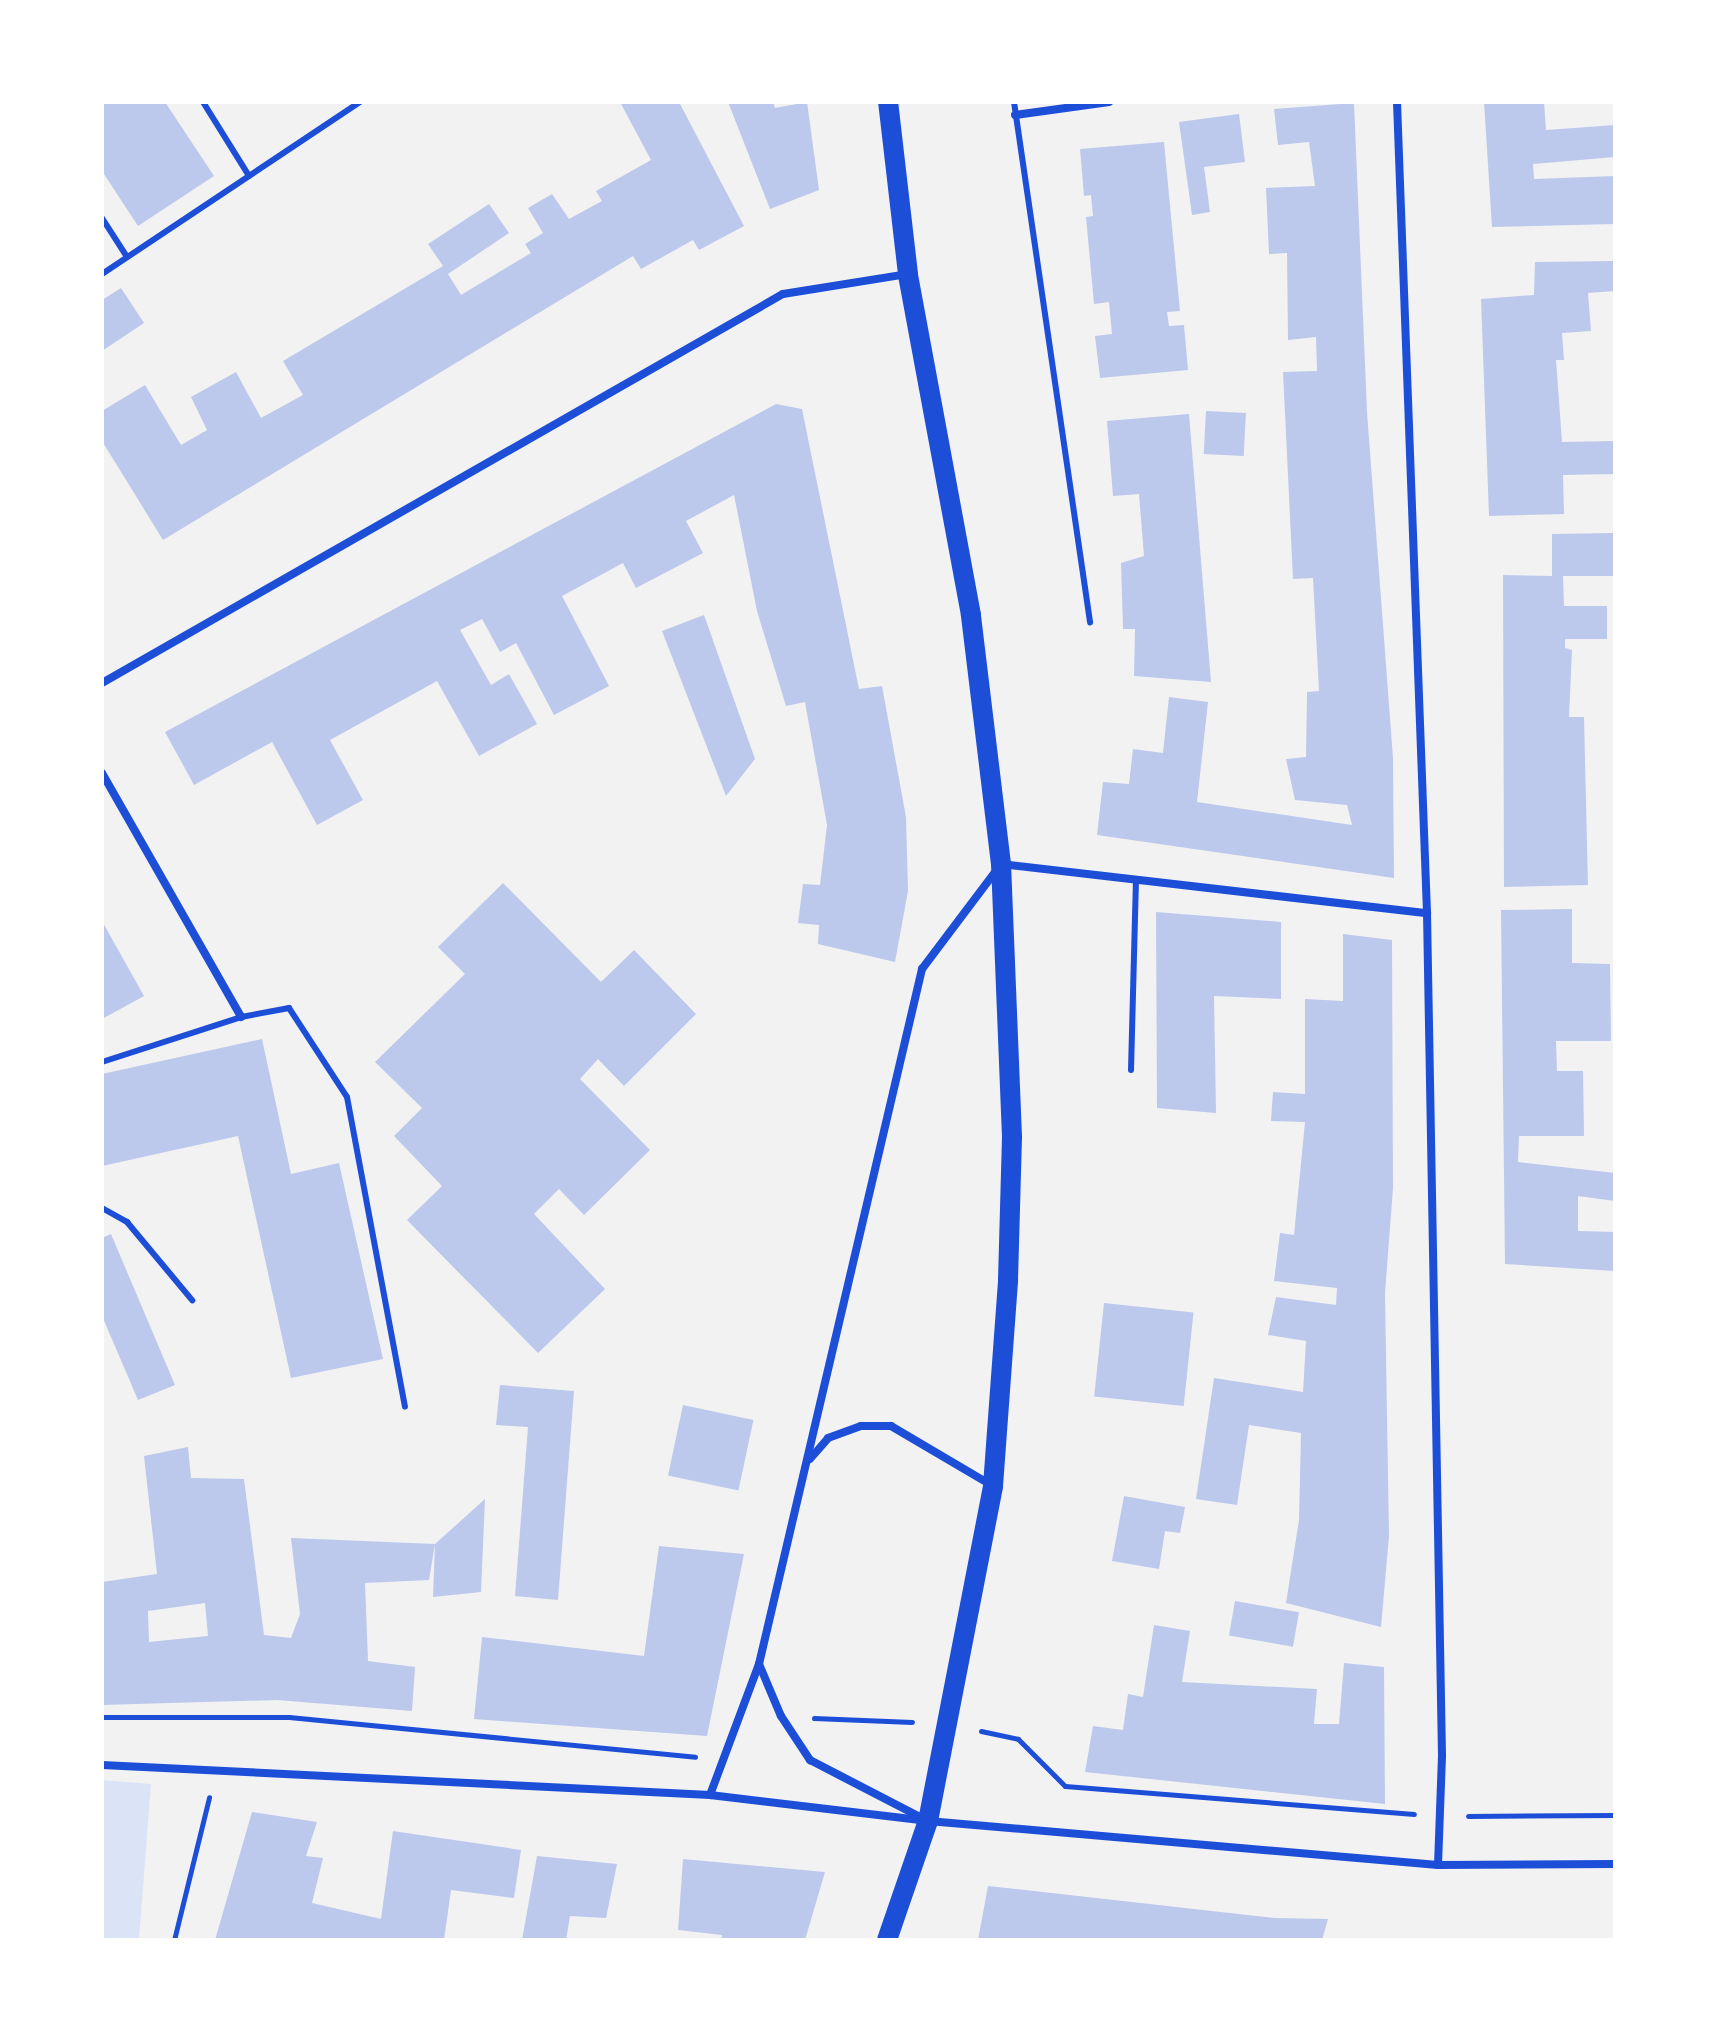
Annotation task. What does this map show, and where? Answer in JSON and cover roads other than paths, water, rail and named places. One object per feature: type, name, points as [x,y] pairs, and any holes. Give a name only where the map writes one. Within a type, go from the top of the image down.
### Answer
[{"type":"main road","points":[[887,1940],[928,1821],[993,1486],[1008,1280],[1012,1137],[1001,864],[971,615],[908,274],[888,102]]},
{"type":"street","points":[[1015,115],[1109,102]]},
{"type":"street","points":[[1397,102],[1427,913],[1442,1756],[1438,1865]]},
{"type":"street","points":[[102,683],[783,294],[908,274]]},
{"type":"street","points":[[102,773],[241,1017]]},
{"type":"street","points":[[710,1795],[759,1664],[922,969],[1001,864],[1427,913]]},
{"type":"street","points":[[807,1462],[828,1438],[861,1426],[891,1426],[993,1486]]},
{"type":"street","points":[[759,1664],[781,1716],[810,1760],[928,1821]]},
{"type":"street","points":[[102,1765],[216,1767],[710,1795],[928,1821],[1438,1865],[1615,1864]]},
{"type":"lane","points":[[203,102],[249,176]]},
{"type":"lane","points":[[102,274],[360,102]]},
{"type":"lane","points":[[1014,102],[1090,622]]},
{"type":"lane","points":[[102,218],[127,257]]},
{"type":"lane","points":[[1131,1070],[1136,881]]},
{"type":"lane","points":[[102,1062],[241,1017],[289,1008],[347,1097],[405,1407]]},
{"type":"lane","points":[[102,1208],[127,1222],[192,1300]]}]
